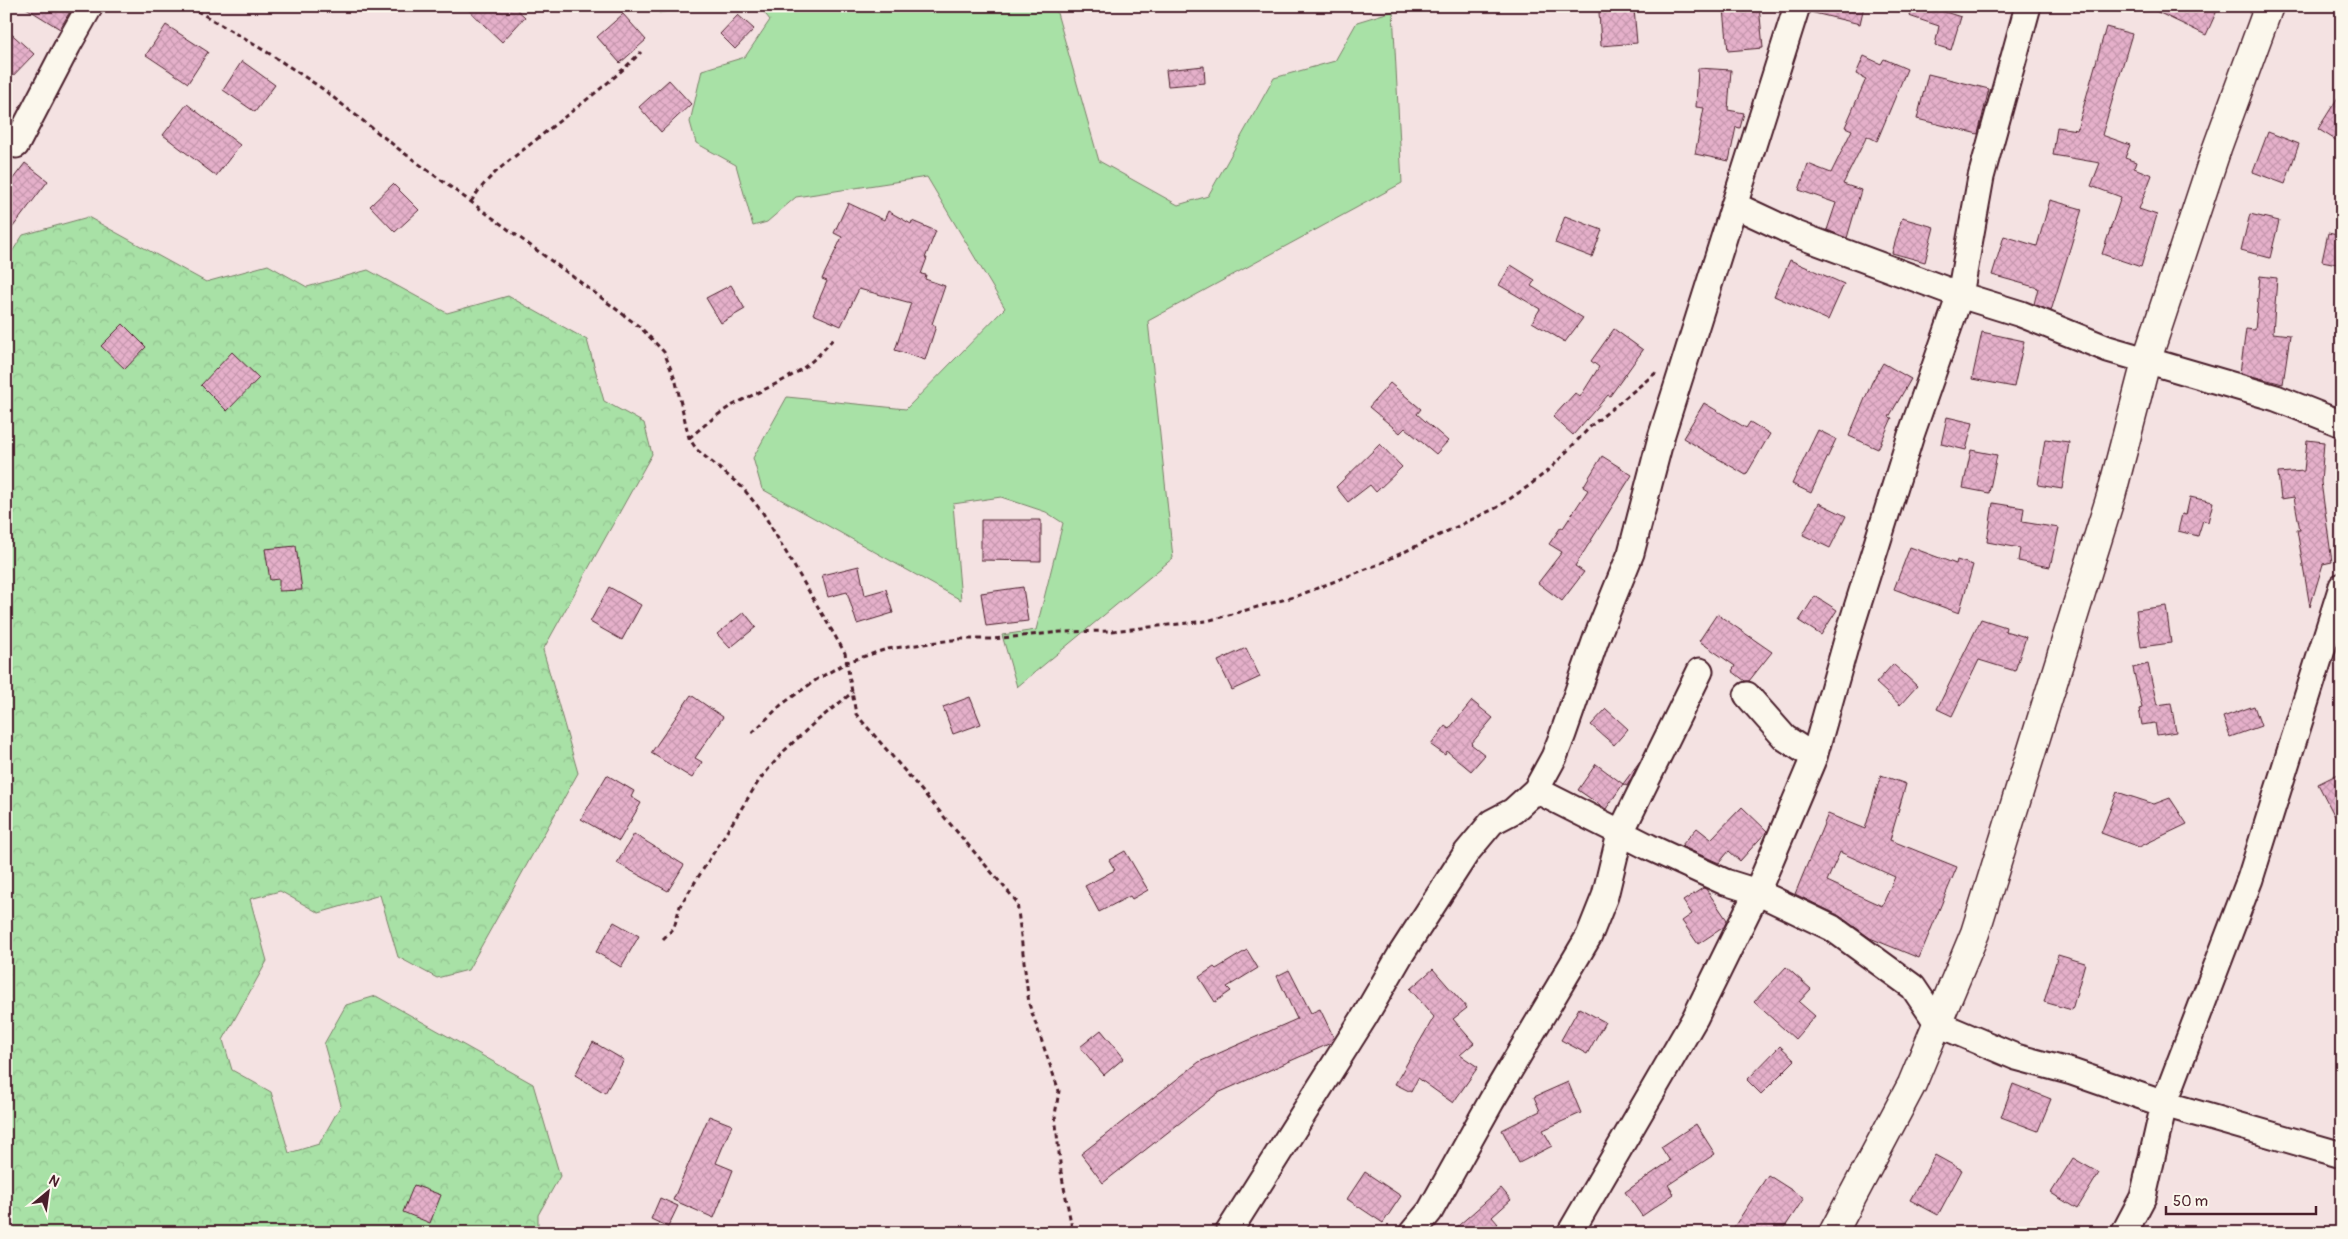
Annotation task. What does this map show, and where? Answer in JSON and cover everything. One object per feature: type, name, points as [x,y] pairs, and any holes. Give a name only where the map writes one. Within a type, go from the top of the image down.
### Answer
[{"type":"main road","points":[[1833,1233],[1912,1084],[1975,933],[2111,496],[2146,362],[2220,139],[2269,6]]},
{"type":"street","points":[[16,145],[90,6]]},
{"type":"street","points":[[1228,1233],[1366,1016],[1401,954],[1467,852],[1492,822],[1513,811],[1536,790],[1554,757],[1596,639],[1631,553],[1662,434],[1796,6]]},
{"type":"street","points":[[1570,1233],[1695,1018],[1757,892],[1814,757],[1849,633],[1911,435],[1960,295],[1981,177],[2028,6]]},
{"type":"street","points":[[1734,205],[1796,234],[1960,295],[2021,314],[2081,339],[2146,362],[2276,398],[2342,424]]},
{"type":"street","points":[[2124,1233],[2143,1197],[2164,1104],[2250,879],[2342,586]]},
{"type":"street","points":[[1412,1233],[1430,1211],[1492,1100],[1589,936],[1605,896],[1620,834],[1700,671]]},
{"type":"street","points":[[1747,695],[1785,738],[1814,757]]},
{"type":"street","points":[[1536,790],[1620,834],[1725,882],[1757,892],[1832,928],[1913,987],[1938,1024],[2016,1057],[2072,1072],[2164,1104],[2342,1154]]},
{"type":"path","points":[[189,6],[270,54],[320,87],[400,150],[516,233],[641,328],[664,352],[676,382],[689,438],[697,450],[742,487],[763,513],[835,635],[847,662],[856,714],[1017,902],[1029,1004],[1059,1091],[1055,1115],[1061,1172],[1073,1233]]},
{"type":"path","points":[[471,202],[488,177],[574,108],[614,79],[640,52]]},
{"type":"path","points":[[689,438],[734,404],[778,384],[806,366],[820,356],[835,336]]},
{"type":"path","points":[[752,732],[781,705],[847,662],[887,649],[930,642],[993,639],[1061,632],[1112,631],[1207,621],[1297,596],[1379,564],[1498,507],[1552,467],[1592,425],[1662,368]]},
{"type":"path","points":[[663,939],[674,928],[680,906],[760,779],[791,744],[853,692]]},
{"type":"green space","points":[[658,6],[699,6],[659,13]]},
{"type":"green space","points":[[759,6],[1055,6],[1099,161],[1178,205],[1208,196],[1274,78],[1335,61],[1357,22],[1393,11],[1402,183],[1148,321],[1173,558],[1017,687],[1002,635],[1036,630],[1063,523],[1046,512],[1001,497],[953,504],[961,600],[762,489],[753,458],[787,397],[906,409],[1005,308],[927,177],[796,197],[767,222],[753,226],[736,165],[696,143],[690,122],[702,70],[745,57],[770,20]]},
{"type":"green space","points":[[88,217],[206,282],[268,265],[307,287],[368,270],[447,313],[508,296],[587,340],[604,401],[644,423],[652,454],[543,650],[578,773],[468,970],[437,978],[398,957],[380,895],[319,913],[280,891],[250,899],[267,961],[223,1040],[232,1070],[271,1092],[289,1153],[319,1144],[341,1105],[324,1044],[346,1005],[376,996],[533,1084],[560,1176],[538,1215],[538,1233],[6,1233],[6,261],[23,235]]},
{"type":"building","points":[[23,6],[73,6],[60,29]]},
{"type":"building","points":[[464,6],[513,6],[525,17],[502,42]]},
{"type":"building","points":[[1759,6],[1763,48],[1728,51],[1724,9]]},
{"type":"building","points":[[1811,6],[1864,6],[1860,24],[1810,12]]},
{"type":"building","points":[[1912,6],[1926,6],[1961,17],[1951,50],[1935,45],[1939,26],[1909,16]]},
{"type":"building","points":[[2145,6],[2219,6],[2206,35]]},
{"type":"building","points":[[1634,9],[1637,43],[1601,46],[1599,12]]},
{"type":"building","points":[[623,14],[646,40],[620,63],[597,37]]},
{"type":"building","points":[[738,15],[754,29],[735,49],[720,34]]},
{"type":"building","points":[[166,25],[208,52],[188,83],[146,55]]},
{"type":"building","points":[[2106,27],[2132,34],[2102,135],[2130,145],[2125,158],[2136,162],[2134,168],[2152,175],[2139,209],[2157,215],[2141,267],[2102,254],[2121,197],[2091,186],[2100,163],[2053,155],[2057,127],[2077,130]]},
{"type":"building","points":[[6,29],[34,54],[6,83]]},
{"type":"building","points":[[1864,56],[1881,64],[1884,59],[1907,69],[1877,141],[1867,136],[1843,184],[1861,190],[1847,238],[1827,230],[1836,203],[1799,190],[1808,164],[1831,173],[1852,130],[1845,127],[1866,79],[1856,74]]},
{"type":"building","points":[[242,61],[275,85],[255,112],[223,90]]},
{"type":"building","points":[[1204,66],[1205,83],[1168,86],[1166,70]]},
{"type":"building","points":[[1698,68],[1731,70],[1728,110],[1744,113],[1740,128],[1736,127],[1729,161],[1695,154],[1704,108],[1696,107]]},
{"type":"building","points":[[1928,74],[1989,89],[1978,134],[1917,119]]},
{"type":"building","points":[[669,80],[691,104],[661,132],[639,107]]},
{"type":"building","points":[[2342,91],[2342,144],[2318,129]]},
{"type":"building","points":[[187,104],[240,145],[216,176],[163,135]]},
{"type":"building","points":[[2268,132],[2299,144],[2285,184],[2253,172]]},
{"type":"building","points":[[25,163],[48,181],[6,236],[6,188]]},
{"type":"building","points":[[393,184],[419,210],[395,232],[370,206]]},
{"type":"building","points":[[2050,200],[2082,209],[2051,311],[2034,304],[2038,288],[1992,275],[2004,236],[2037,246]]},
{"type":"building","points":[[848,203],[884,220],[888,211],[911,224],[912,221],[936,231],[921,274],[926,275],[925,279],[945,286],[932,324],[936,326],[925,360],[895,350],[911,303],[859,289],[841,326],[813,314],[827,281],[822,279],[842,237],[834,233]]},
{"type":"building","points":[[2250,214],[2279,221],[2270,258],[2241,250]]},
{"type":"building","points":[[1565,216],[1602,230],[1592,257],[1555,243]]},
{"type":"building","points":[[1902,218],[1934,227],[1925,262],[1892,253]]},
{"type":"building","points":[[2328,233],[2342,236],[2342,265],[2322,261]]},
{"type":"building","points":[[1790,260],[1844,284],[1828,320],[1774,296]]},
{"type":"building","points":[[1511,265],[1535,280],[1531,286],[1583,318],[1565,342],[1532,322],[1540,309],[1499,285]]},
{"type":"building","points":[[2260,276],[2277,278],[2273,333],[2290,335],[2283,384],[2240,373],[2246,329],[2255,330]]},
{"type":"building","points":[[731,285],[745,309],[721,323],[706,298]]},
{"type":"building","points":[[123,324],[146,347],[125,369],[101,346]]},
{"type":"building","points":[[1614,329],[1643,350],[1610,396],[1608,395],[1573,435],[1553,417],[1575,393],[1580,397],[1599,367],[1591,361]]},
{"type":"building","points":[[1982,332],[2024,341],[2014,387],[1972,379]]},
{"type":"building","points":[[232,352],[259,378],[227,411],[201,385]]},
{"type":"building","points":[[1883,363],[1911,379],[1889,417],[1892,418],[1878,449],[1849,436],[1872,382]]},
{"type":"building","points":[[1390,383],[1421,409],[1417,414],[1448,441],[1436,454],[1405,428],[1400,433],[1369,407]]},
{"type":"building","points":[[1704,403],[1746,428],[1750,422],[1770,434],[1746,475],[1683,438]]},
{"type":"building","points":[[1947,417],[1973,423],[1966,450],[1941,444]]},
{"type":"building","points":[[1818,430],[1836,439],[1811,493],[1792,484]]},
{"type":"building","points":[[2045,439],[2069,442],[2062,489],[2038,485]]},
{"type":"building","points":[[2307,440],[2324,442],[2321,482],[2332,562],[2323,564],[2310,607],[2297,530],[2300,530],[2294,497],[2281,499],[2278,473],[2304,471]]},
{"type":"building","points":[[1380,444],[1402,467],[1376,492],[1370,485],[1348,502],[1336,487]]},
{"type":"building","points":[[1971,450],[1997,455],[1989,493],[1963,488]]},
{"type":"building","points":[[1602,456],[1632,475],[1575,566],[1584,572],[1562,601],[1538,583],[1562,552],[1549,544],[1561,527],[1563,528],[1588,490],[1583,487]]},
{"type":"building","points":[[2190,497],[2213,502],[2208,522],[2203,520],[2198,536],[2178,531],[2182,514],[2186,515]]},
{"type":"building","points":[[1819,503],[1846,516],[1830,548],[1803,535]]},
{"type":"building","points":[[1993,503],[2024,508],[2022,522],[2059,528],[2050,567],[2018,561],[2020,548],[1987,542]]},
{"type":"building","points":[[981,520],[1041,520],[1041,561],[981,560]]},
{"type":"building","points":[[296,546],[302,590],[279,591],[279,579],[270,580],[265,549]]},
{"type":"building","points":[[1910,547],[1956,564],[1957,560],[1973,565],[1959,613],[1894,589]]},
{"type":"building","points":[[859,566],[865,595],[886,589],[893,613],[857,624],[847,592],[828,597],[822,575]]},
{"type":"building","points":[[609,587],[641,605],[622,640],[590,622]]},
{"type":"building","points":[[1023,587],[1028,621],[986,626],[981,593]]},
{"type":"building","points":[[1815,596],[1837,610],[1821,635],[1799,621]]},
{"type":"building","points":[[2166,606],[2171,643],[2141,647],[2136,610]]},
{"type":"building","points":[[744,612],[756,627],[730,648],[717,634]]},
{"type":"building","points":[[1717,614],[1772,652],[1749,681],[1745,681],[1732,671],[1735,666],[1699,641]]},
{"type":"building","points":[[1981,619],[2006,627],[2005,631],[2026,637],[2015,671],[1979,660],[1952,716],[1937,709]]},
{"type":"building","points":[[1246,648],[1260,677],[1232,690],[1218,661]]},
{"type":"building","points":[[1893,664],[1917,686],[1900,705],[1876,683]]},
{"type":"building","points":[[2148,664],[2157,705],[2171,703],[2176,732],[2157,735],[2155,723],[2142,725],[2139,709],[2142,708],[2133,668]]},
{"type":"building","points":[[691,695],[723,717],[695,758],[702,762],[692,778],[651,753]]},
{"type":"building","points":[[970,697],[981,724],[953,734],[943,707]]},
{"type":"building","points":[[1472,701],[1493,718],[1471,744],[1485,755],[1471,771],[1447,751],[1445,755],[1431,745],[1445,726],[1449,729]]},
{"type":"building","points":[[2254,706],[2261,726],[2230,737],[2223,717]]},
{"type":"building","points":[[1606,709],[1628,729],[1614,745],[1591,725]]},
{"type":"building","points":[[1640,761],[1627,786],[1623,784]]},
{"type":"building","points":[[1596,764],[1623,784],[1606,809],[1578,790]]},
{"type":"building","points":[[2342,772],[2342,830],[2318,784]]},
{"type":"building","points":[[607,775],[634,791],[631,797],[641,803],[619,841],[581,819]]},
{"type":"building","points":[[1881,775],[1906,784],[1890,840],[1957,867],[1919,958],[1870,938],[1838,915],[1795,894],[1828,814],[1865,829]],"holes":[[[1840,852],[1895,877],[1882,906],[1827,881]]]},
{"type":"building","points":[[2117,792],[2154,804],[2170,798],[2187,824],[2139,847],[2101,833]]},
{"type":"building","points":[[1742,807],[1767,831],[1740,861],[1729,851],[1719,863],[1681,846],[1697,828],[1711,839]]},
{"type":"building","points":[[634,834],[684,865],[668,891],[617,863]]},
{"type":"building","points":[[1125,851],[1148,890],[1132,899],[1130,896],[1099,912],[1085,886],[1115,870],[1109,860]]},
{"type":"building","points":[[1703,888],[1706,889],[1727,920],[1724,927],[1698,944],[1682,921],[1692,914],[1683,901]]},
{"type":"building","points":[[614,922],[639,936],[621,967],[596,952]]},
{"type":"building","points":[[1247,950],[1258,968],[1227,987],[1231,991],[1215,1002],[1199,977]]},
{"type":"building","points":[[2058,955],[2085,963],[2072,1010],[2044,1002]]},
{"type":"building","points":[[1786,967],[1811,989],[1799,1002],[1815,1016],[1795,1039],[1754,1002]]},
{"type":"building","points":[[1433,969],[1467,1008],[1453,1019],[1474,1043],[1460,1055],[1478,1067],[1453,1103],[1418,1078],[1411,1092],[1395,1084],[1434,1017],[1410,989]]},
{"type":"building","points":[[1289,970],[1311,1013],[1320,1009],[1334,1038],[1331,1043],[1218,1093],[1103,1183],[1081,1154],[1199,1062],[1297,1019],[1277,976]]},
{"type":"building","points":[[1579,1008],[1605,1022],[1587,1054],[1561,1040]]},
{"type":"building","points":[[1101,1030],[1124,1058],[1104,1075],[1080,1047]]},
{"type":"building","points":[[593,1042],[624,1060],[605,1093],[575,1075]]},
{"type":"building","points":[[1780,1046],[1795,1060],[1761,1094],[1747,1080]]},
{"type":"building","points":[[1568,1082],[1581,1113],[1543,1130],[1552,1146],[1519,1163],[1502,1130],[1540,1111],[1534,1097]]},
{"type":"building","points":[[2013,1084],[2051,1099],[2038,1131],[2001,1117]]},
{"type":"building","points":[[709,1116],[732,1125],[716,1163],[733,1170],[714,1218],[673,1200]]},
{"type":"building","points":[[1696,1124],[1715,1154],[1668,1185],[1674,1194],[1642,1216],[1625,1192],[1670,1161],[1661,1147]]},
{"type":"building","points":[[1935,1155],[1962,1170],[1938,1215],[1910,1200]]},
{"type":"building","points":[[2073,1158],[2099,1173],[2077,1209],[2051,1193]]},
{"type":"building","points":[[1365,1172],[1401,1196],[1383,1223],[1347,1199]]},
{"type":"building","points":[[1768,1175],[1804,1198],[1781,1233],[1730,1233]]},
{"type":"building","points":[[414,1185],[441,1195],[430,1223],[403,1212]]},
{"type":"building","points":[[1501,1188],[1511,1200],[1492,1217],[1498,1224],[1488,1233],[1450,1233]]},
{"type":"building","points":[[660,1198],[678,1206],[668,1227],[651,1219]]}]
